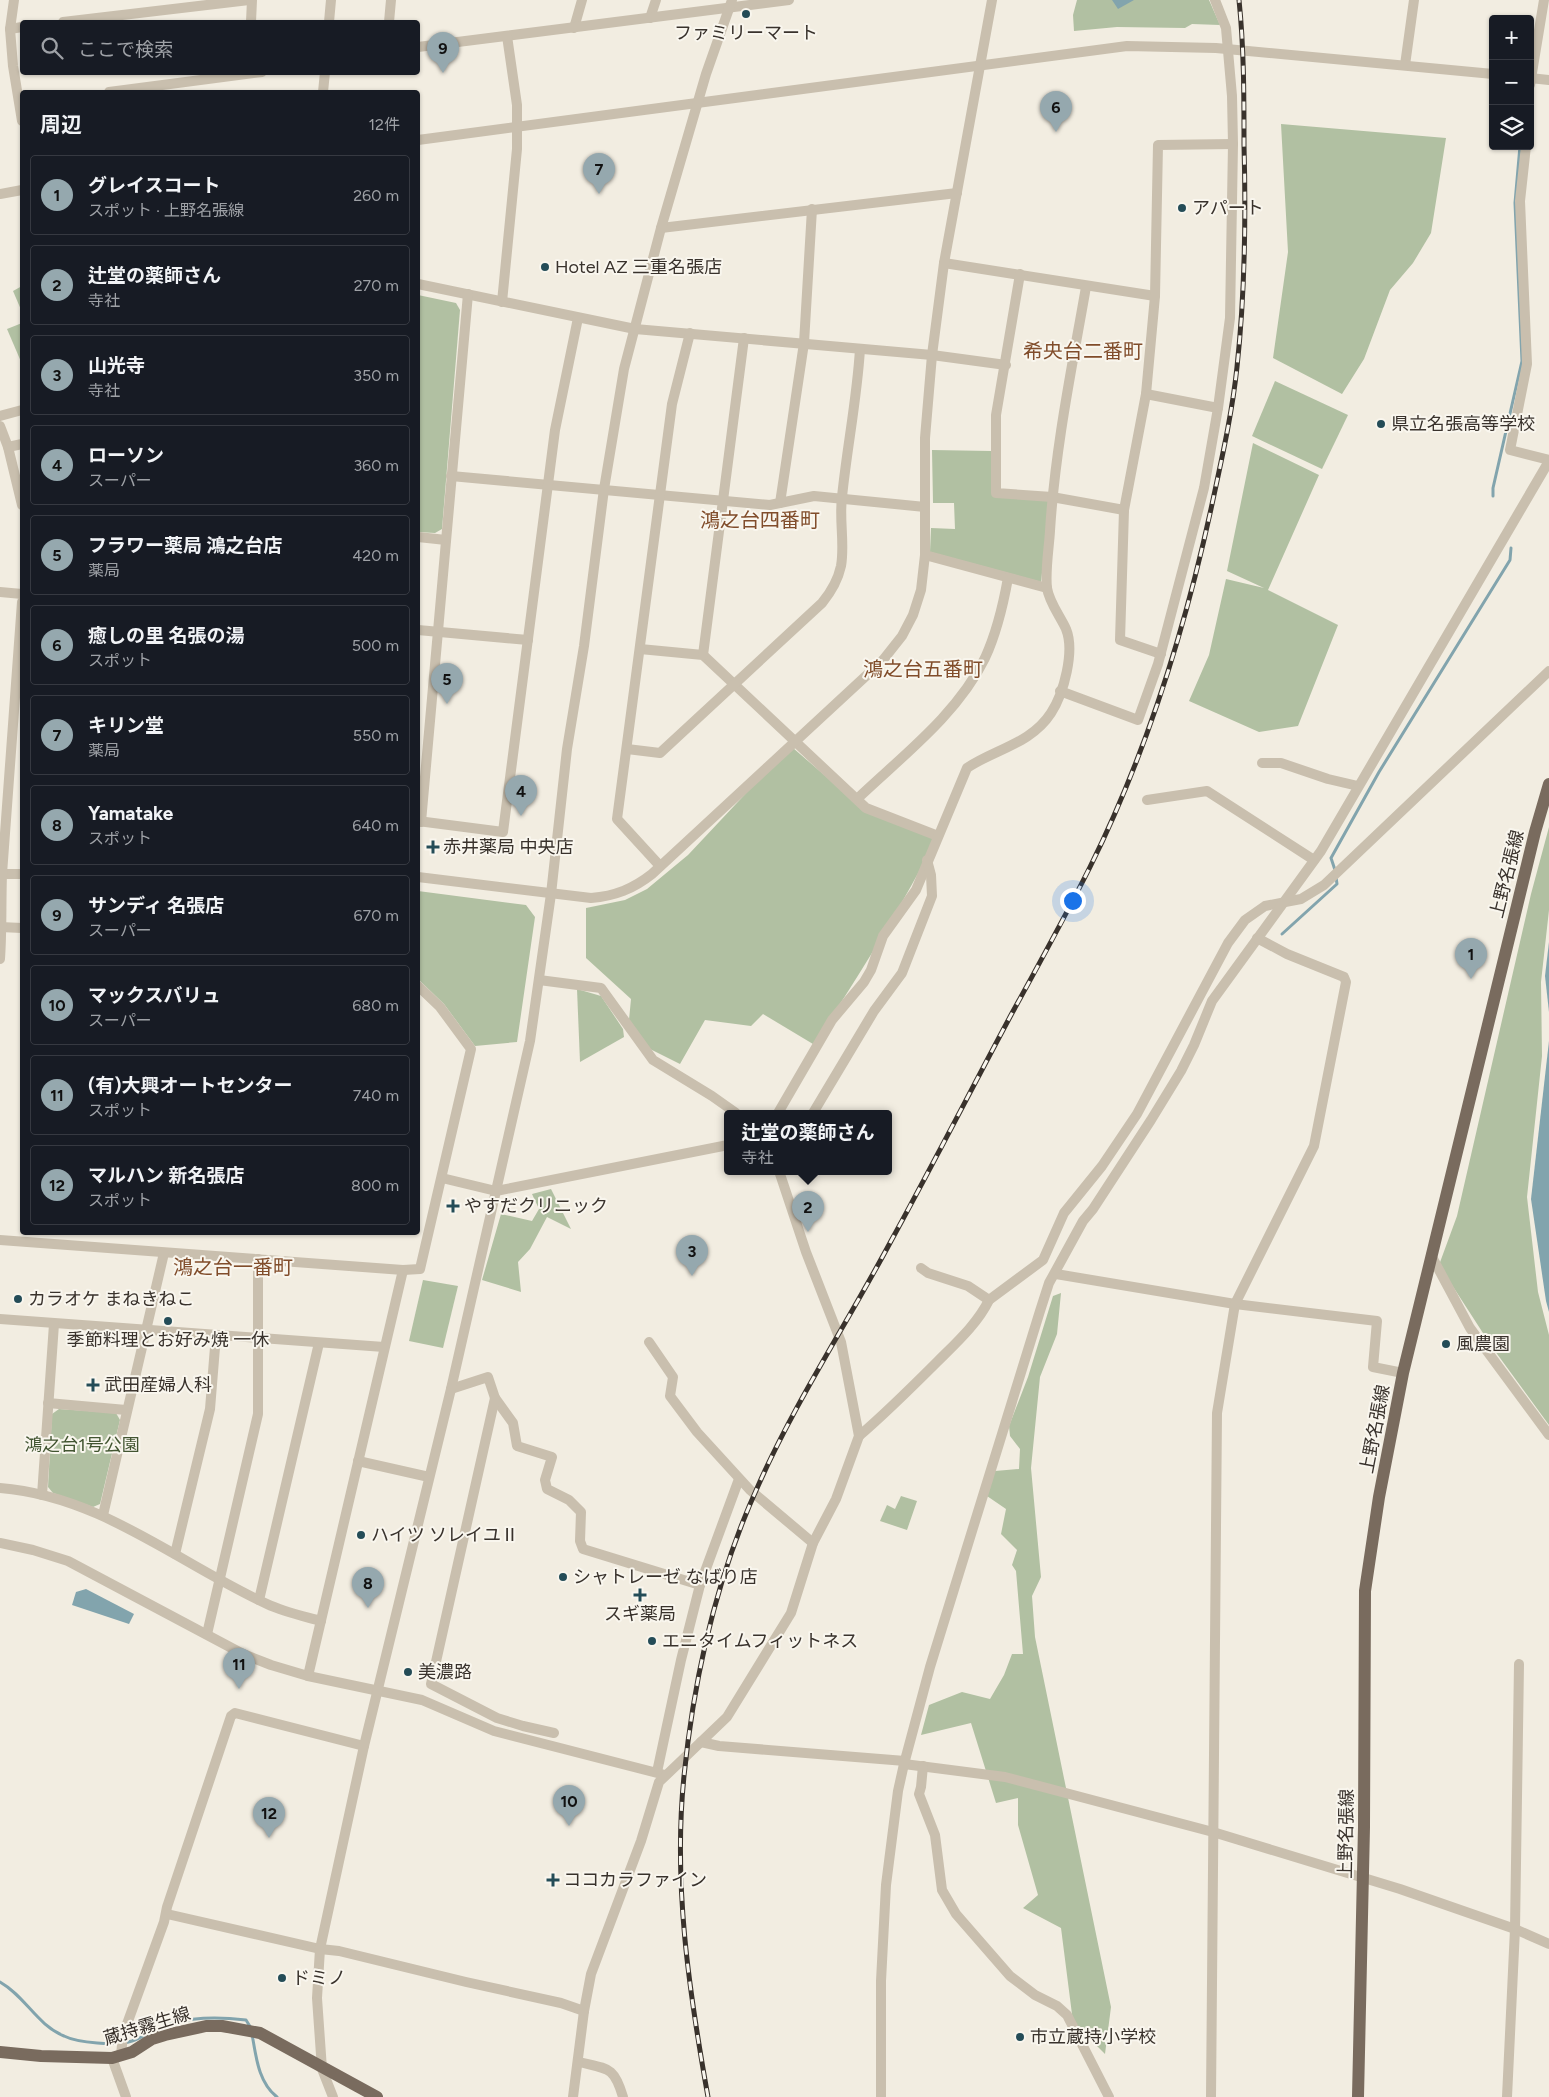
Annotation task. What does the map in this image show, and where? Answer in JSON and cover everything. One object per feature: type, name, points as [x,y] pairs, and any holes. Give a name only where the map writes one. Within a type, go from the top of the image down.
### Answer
[{"type":"main road","name":"上野名張線","points":[[1358,2097],[1363,1878],[1365,1591],[1379,1497],[1403,1373],[1535,832],[1549,784]]},
{"type":"main road","name":"蔵持霧生線","points":[[0,2052],[41,2056],[116,2057],[132,2052],[152,2039],[165,2035],[206,2026],[222,2026],[260,2033],[322,2069],[377,2097]]},
{"type":"street","points":[[14,0],[10,29],[13,66],[20,96]]},
{"type":"street","points":[[80,20],[251,0],[251,20]]},
{"type":"street","points":[[329,20],[331,0]]},
{"type":"street","points":[[389,20],[391,0]]},
{"type":"street","points":[[574,28],[582,0]]},
{"type":"street","points":[[650,18],[656,0]]},
{"type":"street","points":[[420,48],[650,18],[731,4],[790,0]]},
{"type":"street","points":[[420,877],[591,898],[612,895],[633,887],[660,866],[883,660],[902,636],[918,601],[925,555],[925,430],[932,355],[944,263],[992,0]]},
{"type":"street","points":[[1060,692],[1138,720],[1161,654],[1204,488],[1218,408],[1230,318],[1232,96],[1226,28],[1215,0]]},
{"type":"street","points":[[1405,65],[1414,0]]},
{"type":"street","points":[[1534,60],[1544,0]]},
{"type":"street","points":[[333,2097],[322,2069],[317,1998],[320,1949],[364,1746],[450,1389],[530,1041],[551,894],[567,749],[584,646],[604,489],[624,369],[660,228],[731,4]]},
{"type":"street","points":[[10,29],[20,27]]},
{"type":"street","points":[[502,302],[517,149],[517,105],[507,36]]},
{"type":"street","points":[[420,140],[1127,46],[1216,48],[1489,74]]},
{"type":"street","points":[[124,90],[233,75]]},
{"type":"street","points":[[323,90],[325,75]]},
{"type":"street","points":[[1534,78],[1549,80]]},
{"type":"street","points":[[1161,654],[1120,640],[1124,510],[1146,394],[1155,296],[1158,145],[1233,144]]},
{"type":"street","points":[[881,2097],[882,1981],[886,1885],[898,1791],[930,1667],[1049,1283],[1056,1274],[1083,1221],[1093,1209],[1146,1128],[1181,1071],[1212,1001],[1314,860],[1549,460],[1510,450],[1527,364],[1520,201],[1526,150]]},
{"type":"street","points":[[0,194],[20,190]]},
{"type":"street","points":[[660,228],[957,192]]},
{"type":"street","points":[[780,503],[804,343],[812,209]]},
{"type":"street","points":[[944,263],[1155,296]]},
{"type":"street","points":[[1020,274],[996,415],[996,493],[1052,497],[1124,510]]},
{"type":"street","points":[[420,284],[635,329],[932,355],[1006,365]]},
{"type":"street","points":[[780,1110],[832,1020],[864,982],[871,970],[882,936],[916,890],[967,768],[982,758],[1003,751],[1024,739],[1045,721],[1052,712],[1060,692],[1068,667],[1069,641],[1047,588],[1052,497],[1086,286]]},
{"type":"street","points":[[420,811],[468,294]]},
{"type":"street","points":[[420,821],[504,832],[555,430],[578,318]]},
{"type":"street","points":[[660,866],[617,819],[672,404],[690,333]]},
{"type":"street","points":[[702,655],[744,338]]},
{"type":"street","points":[[627,749],[660,753],[822,603],[832,590],[839,575],[842,556],[841,499],[854,413],[860,349]]},
{"type":"street","points":[[1146,394],[1218,408]]},
{"type":"street","points":[[0,422],[0,416],[20,411]]},
{"type":"street","points":[[0,426],[18,475],[20,490]]},
{"type":"street","points":[[8,448],[20,445]]},
{"type":"street","points":[[451,476],[770,505],[814,496],[925,507]]},
{"type":"street","points":[[420,537],[446,540]]},
{"type":"street","points":[[925,555],[1047,588]]},
{"type":"street","points":[[857,799],[939,722],[967,689],[992,641],[1003,607],[1008,578]]},
{"type":"street","points":[[0,592],[20,594]]},
{"type":"street","points":[[0,959],[2,874],[20,629]]},
{"type":"street","points":[[420,630],[528,640]]},
{"type":"street","points":[[640,649],[702,655],[866,808],[938,836]]},
{"type":"street","points":[[661,1774],[702,1742],[727,1717],[791,1613],[814,1543],[836,1500],[859,1436],[900,1400],[954,1344],[985,1310],[990,1300],[1043,1260],[1064,1213],[1102,1166],[1138,1114],[1236,930],[1245,920],[1265,906],[1301,899],[1311,895],[1335,876],[1549,671]]},
{"type":"street","points":[[1262,763],[1281,763],[1328,779],[1358,786]]},
{"type":"street","points":[[1146,800],[1206,791],[1314,860]]},
{"type":"street","points":[[814,1110],[874,1011],[902,973],[932,896],[931,875],[927,860]]},
{"type":"street","points":[[2,874],[20,874]]},
{"type":"street","points":[[1,927],[20,928]]},
{"type":"street","points":[[1211,2097],[1217,1413],[1235,1304],[1314,1146],[1346,982],[1344,977],[1287,954],[1257,938]]},
{"type":"street","points":[[539,980],[601,988],[653,1060],[732,1110]]},
{"type":"street","points":[[0,1240],[403,1270],[420,1269],[471,1049],[440,1007],[420,988]]},
{"type":"street","points":[[442,1178],[496,1191],[724,1146]]},
{"type":"street","points":[[780,1175],[806,1252],[841,1342],[859,1436]]},
{"type":"street","points":[[103,1515],[164,1253]]},
{"type":"street","points":[[1431,1255],[1470,1328],[1549,1435]]},
{"type":"street","points":[[206,1634],[258,1414],[258,1259]]},
{"type":"street","points":[[921,1268],[928,1273],[968,1286],[990,1300]]},
{"type":"street","points":[[308,1676],[403,1270]]},
{"type":"street","points":[[1056,1274],[1235,1304],[1377,1322],[1373,1367],[1403,1373]]},
{"type":"street","points":[[0,1319],[384,1347]]},
{"type":"street","points":[[42,1495],[54,1324]]},
{"type":"street","points":[[175,1554],[210,1409],[216,1335]]},
{"type":"street","points":[[649,1342],[672,1377],[670,1396],[697,1432],[740,1479],[768,1506],[814,1543]]},
{"type":"street","points":[[259,1600],[319,1343]]},
{"type":"street","points":[[450,1389],[488,1377],[495,1398],[513,1423],[517,1446],[552,1457],[545,1480],[546,1489],[569,1500],[581,1512],[580,1541],[583,1549],[700,1585]]},
{"type":"street","points":[[495,1398],[431,1684],[497,1718],[523,1726],[554,1732]]},
{"type":"street","points":[[48,1403],[126,1410]]},
{"type":"street","points":[[358,1461],[429,1477]]},
{"type":"street","points":[[573,2097],[579,2062],[584,2011],[592,1974],[641,1841],[659,1782],[681,1660],[700,1585],[740,1479]]},
{"type":"street","points":[[0,1488],[42,1495],[103,1515],[259,1600],[286,1611],[321,1621]]},
{"type":"street","points":[[0,1543],[33,1550],[68,1561],[243,1654],[271,1665],[308,1676],[422,1700],[494,1731],[661,1774]]},
{"type":"street","points":[[1507,2097],[1515,1929],[1520,1664]]},
{"type":"street","points":[[126,2097],[116,2057],[167,1914],[167,1907],[231,1716],[235,1713],[364,1746]]},
{"type":"street","points":[[702,1742],[719,1746],[904,1762],[1005,1777],[1213,1832],[1363,1878],[1515,1929],[1549,1944]]},
{"type":"street","points":[[923,1766],[918,1794],[935,1835],[942,1890],[956,1914],[1010,1976],[1067,2015],[1109,2097]]},
{"type":"street","points":[[167,1914],[320,1949],[339,1951],[561,2003],[584,2011]]},
{"type":"street","points":[[579,2062],[612,2072],[617,2078],[623,2097]]},
{"type":"green space","points":[[1077,0],[1209,0],[1220,25],[1192,24],[1185,28],[1117,27],[1074,31],[1073,15]]},
{"type":"green space","points":[[1281,124],[1446,138],[1431,233],[1413,263],[1390,290],[1364,359],[1342,394],[1273,358],[1288,252]]},
{"type":"green space","points":[[20,287],[20,307],[13,291]]},
{"type":"green space","points":[[420,295],[456,303],[460,310],[442,529],[435,533],[420,532]]},
{"type":"green space","points":[[20,324],[20,359],[7,329]]},
{"type":"green space","points":[[1275,381],[1348,415],[1322,469],[1252,436]]},
{"type":"green space","points":[[1253,443],[1319,475],[1268,590],[1338,625],[1298,726],[1259,732],[1189,701],[1209,655],[1226,579],[1264,588],[1227,571]]},
{"type":"green space","points":[[932,450],[991,451],[993,494],[1050,500],[1041,582],[930,552],[931,528],[955,529],[954,503],[933,503]]},
{"type":"green space","points":[[793,748],[866,811],[936,840],[878,944],[813,1044],[763,1014],[751,1026],[705,1020],[680,1064],[650,1049],[629,1020],[631,999],[586,958],[586,908],[625,900],[647,889],[688,855],[750,789]]},
{"type":"green space","points":[[1549,827],[1549,910],[1541,982],[1542,1056],[1527,1197],[1538,1292],[1549,1335],[1549,1425],[1492,1347],[1439,1265],[1457,1216],[1531,894]]},
{"type":"green space","points":[[420,891],[526,905],[535,917],[517,1042],[475,1046],[444,1004],[420,981]]},
{"type":"green space","points":[[577,989],[601,996],[623,1029],[624,1037],[580,1062]]},
{"type":"green space","points":[[551,1189],[571,1229],[547,1217],[530,1249],[518,1262],[521,1292],[482,1280],[501,1214],[532,1221],[539,1209],[532,1194]]},
{"type":"green space","points":[[423,1280],[458,1286],[443,1348],[409,1341]]},
{"type":"green space","points":[[1061,1293],[1057,1334],[1040,1377],[1031,1468],[1041,1577],[1032,1596],[1035,1637],[1111,2007],[1105,2054],[1073,2022],[1061,1928],[1023,1908],[1038,1895],[1018,1825],[1018,1798],[996,1803],[971,1723],[921,1735],[929,1705],[962,1692],[990,1699],[1004,1675],[1012,1654],[1023,1654],[1016,1571],[1012,1565],[1017,1550],[1001,1534],[1006,1509],[987,1496],[995,1471],[1019,1469],[1020,1449],[1010,1436],[1009,1426],[1028,1377],[1053,1296]]},
{"type":"green space","name":"鴻之台1号公園","points":[[59,1409],[116,1413],[120,1420],[100,1504],[93,1507],[53,1493],[48,1487],[52,1414]]},
{"type":"green space","points":[[901,1496],[917,1501],[907,1530],[880,1521],[887,1505],[895,1509]]},
{"type":"water","points":[[1112,0],[1134,0],[1118,9]]},
{"type":"water","points":[[1549,942],[1549,1012],[1545,976]]},
{"type":"water","points":[[1549,1041],[1549,1312],[1531,1199]]},
{"type":"water","points":[[86,1589],[134,1614],[129,1624],[72,1605],[76,1592]]},
{"type":"waterway","points":[[1493,496],[1493,488],[1522,361],[1515,203],[1520,150]]},
{"type":"waterway","points":[[1335,870],[1331,858],[1379,772],[1510,560],[1511,548]]},
{"type":"waterway","points":[[1282,934],[1337,884],[1336,877]]},
{"type":"waterway","points":[[0,1982],[17,1995],[46,2025],[64,2036],[87,2042],[125,2043],[168,2025],[201,2018],[246,2020],[251,2028]]},
{"type":"waterway","points":[[252,2034],[262,2076],[277,2097]]},
{"type":"railway","points":[[708,2097],[689,1977],[680,1857],[681,1816],[688,1739],[709,1628],[719,1591],[743,1520],[788,1424],[906,1213],[1081,886],[1129,781],[1176,647],[1211,509],[1226,438],[1237,367],[1242,312],[1245,228],[1243,72],[1239,0]]},
{"type":"place","name":"ファミリーマート","points":[[746,14]]},
{"type":"place","name":"サンディ 名張店","points":[[443,73]]},
{"type":"place","name":"癒しの里 名張の湯","points":[[1056,132]]},
{"type":"place","name":"キリン堂","points":[[599,194]]},
{"type":"place","name":"アパート","points":[[1182,208]]},
{"type":"place","name":"Hotel AZ 三重名張店","points":[[545,267]]},
{"type":"place","name":"県立名張高等学校","points":[[1381,424]]},
{"type":"place","name":"フラワー薬局 鴻之台店","points":[[447,704]]},
{"type":"place","name":"ローソン","points":[[521,816]]},
{"type":"place","name":"赤井薬局 中央店","points":[[433,847]]},
{"type":"place","name":"グレイスコート","points":[[1471,979]]},
{"type":"place","name":"やすだクリニック","points":[[453,1206]]},
{"type":"place","name":"辻堂の薬師さん","points":[[808,1232]]},
{"type":"place","name":"山光寺","points":[[692,1276]]},
{"type":"place","name":"カラオケ まねきねこ","points":[[18,1299]]},
{"type":"place","name":"季節料理とお好み焼 一休","points":[[168,1321]]},
{"type":"place","name":"風農園","points":[[1446,1344]]},
{"type":"place","name":"武田産婦人科","points":[[93,1385]]},
{"type":"place","name":"ハイツ ソレイユⅡ","points":[[361,1535]]},
{"type":"place","name":"シャトレーゼ なばり店","points":[[563,1577]]},
{"type":"place","name":"スギ薬局","points":[[640,1595]]},
{"type":"place","name":"Yamatake","points":[[368,1608]]},
{"type":"place","name":"エニタイムフィットネス","points":[[652,1641]]},
{"type":"place","name":"美濃路","points":[[408,1672]]},
{"type":"place","name":"(有)大興オートセンター","points":[[239,1689]]},
{"type":"place","name":"マックスバリュ","points":[[569,1826]]},
{"type":"place","name":"マルハン 新名張店","points":[[269,1838]]},
{"type":"place","name":"ココカラファイン","points":[[553,1880]]},
{"type":"place","name":"ドミノ","points":[[282,1978]]},
{"type":"place","name":"市立蔵持小学校","points":[[1020,2037]]},
{"type":"district","name":"希央台二番町","points":[[1083,351]]},
{"type":"district","name":"鴻之台四番町","points":[[760,520]]},
{"type":"district","name":"鴻之台五番町","points":[[923,669]]},
{"type":"district","name":"鴻之台一番町","points":[[233,1267]]}]
